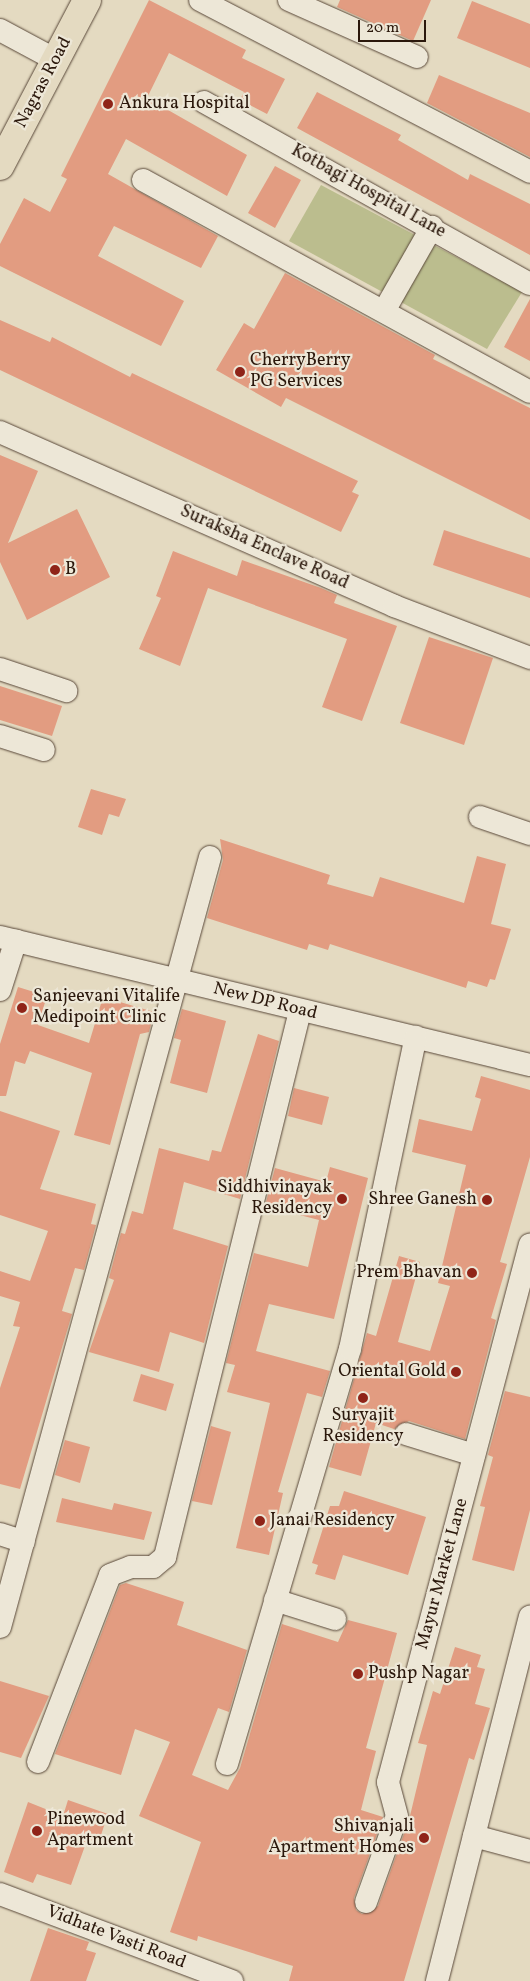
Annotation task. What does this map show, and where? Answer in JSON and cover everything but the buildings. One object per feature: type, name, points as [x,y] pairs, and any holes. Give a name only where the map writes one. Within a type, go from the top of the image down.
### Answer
[{"type":"main road","name":"Nagras Road","points":[[0,166],[87,0]]},
{"type":"street","points":[[200,0],[530,172]]},
{"type":"street","points":[[289,0],[417,57]]},
{"type":"street","points":[[0,30],[56,60]]},
{"type":"street","name":"Kotbagi Hospital Lane","points":[[204,102],[432,227],[530,284]]},
{"type":"street","points":[[143,180],[530,392]]},
{"type":"street","points":[[384,312],[432,227]]},
{"type":"street","name":"Suraksha Enclave Road","points":[[0,432],[394,606],[530,658]]},
{"type":"street","points":[[0,669],[66,691]]},
{"type":"street","points":[[0,736],[44,750]]},
{"type":"street","points":[[480,817],[530,834]]},
{"type":"street","points":[[0,1627],[179,980],[210,857]]},
{"type":"street","points":[[0,990],[8,939]]},
{"type":"street","name":"New DP Road","points":[[8,939],[300,1011],[530,1064]]},
{"type":"street","points":[[38,1762],[110,1575],[131,1567],[152,1567],[165,1557],[300,1011]]},
{"type":"street","points":[[227,1764],[350,1349],[416,1037]]},
{"type":"street","name":"Mayur Market Lane","points":[[366,1902],[397,1816],[388,1782],[530,1244]]},
{"type":"street","points":[[406,1434],[474,1455]]},
{"type":"street","points":[[0,1534],[24,1542]]},
{"type":"street","points":[[275,1600],[335,1618]]},
{"type":"street","points":[[437,1981],[474,1836],[523,1676],[530,1617]]},
{"type":"street","points":[[474,1836],[530,1851]]},
{"type":"street","name":"Vidhate Vasti Road","points":[[0,1894],[232,1981]]},
{"type":"green space","points":[[321,185],[522,292],[487,349],[289,241]]},
{"type":"place","name":"Ankura Hospital","points":[[108,104]]},
{"type":"place","name":"CherryBerry PG Services","points":[[240,372]]},
{"type":"place","name":"B","points":[[55,570]]},
{"type":"place","name":"Sanjeevani Vitalife Medipoint Clinic","points":[[22,1008]]},
{"type":"place","name":"Siddhivinayak Residency","points":[[342,1199]]},
{"type":"place","name":"Shree Ganesh","points":[[487,1200]]},
{"type":"place","name":"Prem Bhavan","points":[[472,1273]]},
{"type":"place","name":"Oriental Gold","points":[[456,1372]]},
{"type":"place","name":"Suryajit Residency","points":[[363,1398]]},
{"type":"place","name":"Janai Residency","points":[[260,1521]]},
{"type":"place","name":"Pushp Nagar","points":[[358,1674]]},
{"type":"place","name":"Pinewood Apartment","points":[[37,1831]]},
{"type":"place","name":"Shivanjali Apartment Homes","points":[[424,1838]]}]
